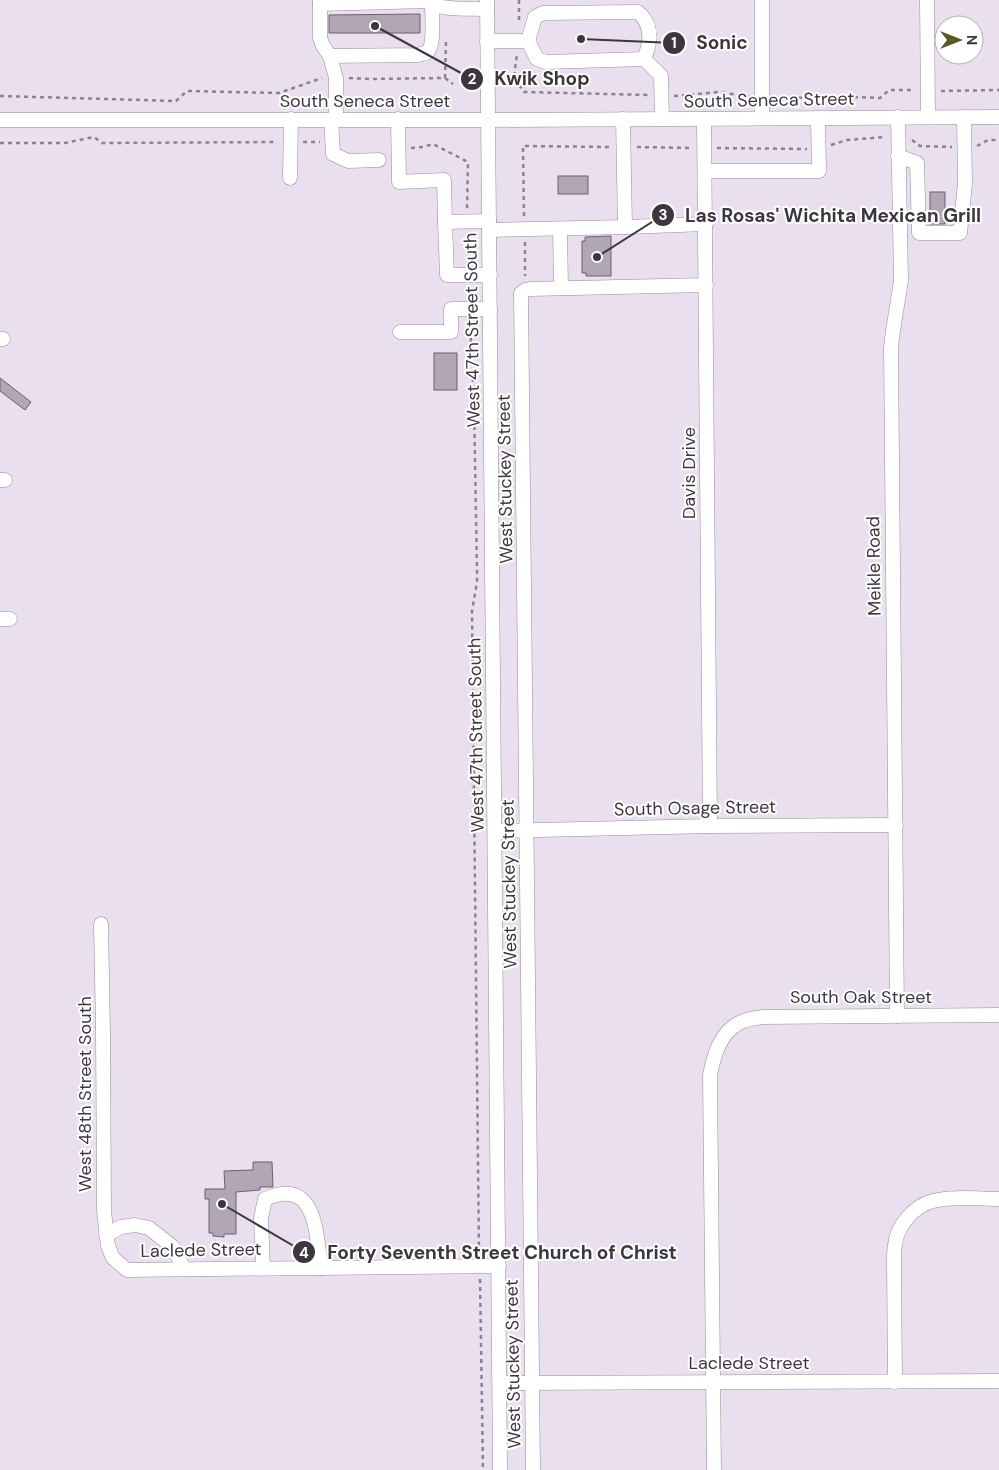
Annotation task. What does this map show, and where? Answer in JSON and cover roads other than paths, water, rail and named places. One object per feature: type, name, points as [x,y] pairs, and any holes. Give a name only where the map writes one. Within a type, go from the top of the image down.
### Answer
[{"type":"street","points":[[762,0],[762,118]]},
{"type":"street","points":[[927,0],[928,117]]},
{"type":"street","points":[[379,160],[348,161],[333,154],[336,76],[330,56],[320,38],[320,2],[428,2],[446,7],[487,4]]},
{"type":"street","points":[[330,56],[418,55],[426,53],[430,49],[431,42],[428,2]]},
{"type":"street","name":"West 47th Street South","points":[[487,4],[500,1470]]},
{"type":"street","points":[[644,59],[649,47],[649,29],[645,18],[638,12],[542,13],[535,17],[528,40],[537,58],[546,62],[644,59],[661,76],[662,119]]},
{"type":"street","points":[[487,40],[528,40]]},
{"type":"street","name":"Meikle Road","points":[[897,1016],[891,348],[901,280],[898,117]]},
{"type":"street","points":[[898,156],[916,163],[919,233],[960,233],[965,183],[964,117]]},
{"type":"street","name":"South Seneca Street","points":[[0,120],[999,117]]},
{"type":"street","points":[[705,171],[819,171],[818,118]]},
{"type":"street","points":[[290,178],[291,119]]},
{"type":"street","points":[[398,119],[400,182],[444,180],[446,275],[490,275]]},
{"type":"street","points":[[623,119],[625,227]]},
{"type":"street","name":"Davis Drive","points":[[704,119],[710,826]]},
{"type":"street","points":[[445,222],[466,221],[524,229],[706,224]]},
{"type":"street","points":[[560,229],[561,288],[706,285]]},
{"type":"street","name":"West Stuckey Street","points":[[533,1470],[521,298],[522,292],[525,290],[561,288]]},
{"type":"street","points":[[400,332],[451,332],[451,310],[490,309]]},
{"type":"street","name":"South Osage Street","points":[[495,831],[710,826],[896,825]]},
{"type":"street","name":"West 48th Street South","points":[[101,924],[104,1211],[108,1246],[113,1258],[117,1262]]},
{"type":"street","name":"South Oak Street","points":[[712,1382],[710,1074],[713,1058],[719,1044],[728,1032],[738,1023],[763,1017],[999,1015]]},
{"type":"street","points":[[263,1268],[261,1218],[266,1199],[275,1194],[295,1194],[305,1201],[314,1218],[321,1268]]},
{"type":"street","points":[[895,1382],[894,1260],[898,1232],[912,1213],[932,1201],[999,1199]]},
{"type":"street","points":[[106,1235],[121,1227],[135,1225],[149,1228],[173,1247],[184,1269]]},
{"type":"street","name":"Laclede Street","points":[[117,1262],[127,1270],[499,1266]]},
{"type":"street","name":"Laclede Street","points":[[500,1383],[999,1381]]},
{"type":"street","points":[[712,1382],[714,1470]]},
{"type":"place","name":"Kwik Shop","points":[[375,26]]},
{"type":"place","name":"Sonic","points":[[581,39]]},
{"type":"place","name":"Las Rosas' Wichita Mexican Grill","points":[[597,257]]},
{"type":"place","name":"Forty Seventh Street Church of Christ","points":[[222,1204]]}]
